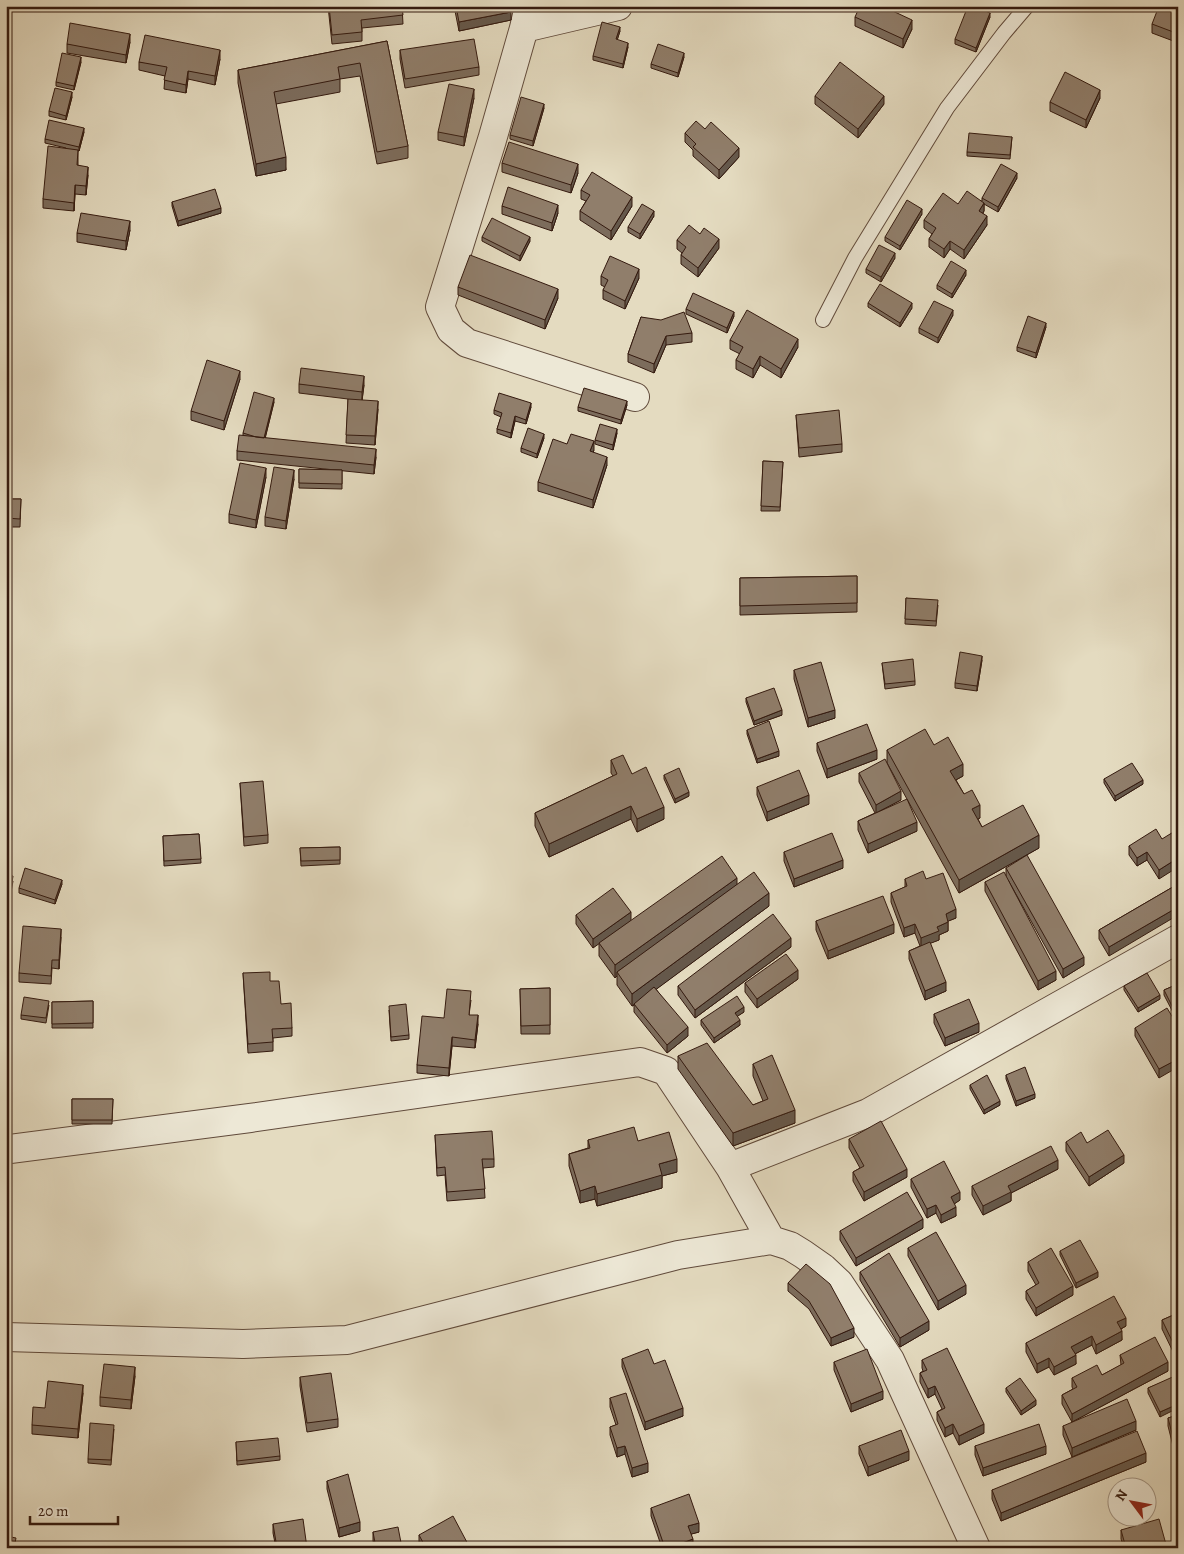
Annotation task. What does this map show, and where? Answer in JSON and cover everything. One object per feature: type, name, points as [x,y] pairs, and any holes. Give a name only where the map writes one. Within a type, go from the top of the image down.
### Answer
[{"type":"street","points":[[618,6],[527,17],[492,140],[440,307],[451,330],[467,343],[635,397]]},
{"type":"street","points":[[730,1167],[868,1113],[1178,940]]},
{"type":"street","points":[[10,1149],[250,1118],[640,1062],[666,1072],[730,1167],[771,1240]]},
{"type":"street","points":[[6,1337],[243,1344],[347,1340],[678,1255],[771,1240],[790,1246],[803,1254],[823,1268],[839,1283],[890,1360],[976,1548]]},
{"type":"lane","points":[[823,320],[855,258],[947,108],[1027,6]]},
{"type":"building","points":[[329,6],[402,6],[403,15],[361,20],[362,32],[332,35]]},
{"type":"building","points":[[456,6],[510,6],[511,12],[459,22]]},
{"type":"building","points":[[860,6],[882,6],[912,20],[903,39],[855,17]]},
{"type":"building","points":[[968,6],[974,6],[990,13],[976,48],[955,39]]},
{"type":"building","points":[[1159,6],[1178,6],[1178,29],[1176,33],[1152,24]]},
{"type":"building","points":[[602,22],[620,27],[616,39],[628,43],[623,64],[593,56]]},
{"type":"building","points":[[70,23],[130,34],[126,55],[67,44]]},
{"type":"building","points":[[145,35],[220,50],[215,76],[188,71],[186,85],[164,80],[167,67],[139,62]]},
{"type":"building","points":[[474,39],[479,67],[405,79],[400,50]]},
{"type":"building","points":[[387,41],[408,146],[377,152],[360,63],[338,67],[340,79],[274,92],[286,157],[256,164],[238,70]]},
{"type":"building","points":[[658,44],[684,53],[678,73],[651,64]]},
{"type":"building","points":[[62,53],[81,57],[74,86],[56,82]]},
{"type":"building","points":[[840,62],[884,96],[858,129],[815,96]]},
{"type":"building","points":[[1065,72],[1100,90],[1086,120],[1050,102]]},
{"type":"building","points":[[449,84],[474,89],[464,137],[438,132]]},
{"type":"building","points":[[55,88],[72,92],[66,116],[49,111]]},
{"type":"building","points":[[521,97],[544,104],[533,141],[510,135]]},
{"type":"building","points":[[6,104],[11,104],[10,125],[6,125]]},
{"type":"building","points":[[49,120],[84,128],[79,147],[45,139]]},
{"type":"building","points":[[696,121],[705,129],[711,122],[739,148],[719,170],[693,147],[696,144],[685,133]]},
{"type":"building","points":[[969,133],[1012,137],[1010,155],[967,152]]},
{"type":"building","points":[[509,142],[578,164],[571,185],[502,163]]},
{"type":"building","points":[[48,146],[78,150],[77,165],[88,167],[86,186],[75,185],[74,203],[43,199]]},
{"type":"building","points":[[1001,164],[1017,173],[998,207],[982,198]]},
{"type":"building","points":[[592,172],[632,197],[611,231],[580,211],[590,195],[581,190]]},
{"type":"building","points":[[508,187],[558,205],[552,223],[502,206]]},
{"type":"building","points":[[215,189],[221,208],[178,221],[172,202]]},
{"type":"building","points":[[967,191],[984,203],[979,211],[987,216],[964,250],[950,241],[944,249],[929,239],[936,228],[924,220],[943,193],[958,204]]},
{"type":"building","points":[[907,200],[922,209],[900,246],[885,237]]},
{"type":"building","points":[[642,204],[654,211],[640,234],[628,227]]},
{"type":"building","points":[[81,213],[130,221],[126,241],[77,233]]},
{"type":"building","points":[[492,218],[530,237],[520,256],[482,237]]},
{"type":"building","points":[[689,225],[700,234],[704,228],[719,239],[698,268],[681,255],[686,247],[677,240]]},
{"type":"building","points":[[879,245],[895,253],[881,277],[866,269]]},
{"type":"building","points":[[470,255],[558,289],[545,320],[458,287]]},
{"type":"building","points":[[610,256],[639,269],[625,301],[603,290],[608,280],[601,276]]},
{"type":"building","points":[[951,261],[966,270],[952,294],[937,285]]},
{"type":"building","points":[[880,284],[912,303],[900,323],[868,303]]},
{"type":"building","points":[[693,293],[734,312],[727,328],[686,309]]},
{"type":"building","points":[[934,301],[953,310],[938,338],[919,328]]},
{"type":"building","points":[[747,310],[798,339],[781,369],[760,356],[753,369],[736,360],[743,347],[730,340]]},
{"type":"building","points":[[684,312],[692,333],[666,336],[654,364],[628,354],[641,317],[661,320]]},
{"type":"building","points":[[1028,316],[1046,323],[1036,353],[1017,347]]},
{"type":"building","points":[[207,360],[240,371],[224,421],[191,411]]},
{"type":"building","points":[[301,368],[364,376],[362,392],[299,384]]},
{"type":"building","points":[[584,388],[627,401],[621,420],[578,407]]},
{"type":"building","points":[[254,392],[274,398],[264,438],[243,433]]},
{"type":"building","points":[[499,393],[531,403],[526,420],[515,416],[511,433],[497,429],[502,413],[494,410]]},
{"type":"building","points":[[348,399],[378,401],[375,436],[346,435]]},
{"type":"building","points":[[839,410],[842,444],[799,448],[796,415]]},
{"type":"building","points":[[600,424],[617,429],[613,445],[595,440]]},
{"type":"building","points":[[528,428],[544,434],[537,454],[521,448]]},
{"type":"building","points":[[571,434],[594,441],[590,451],[607,457],[593,500],[538,482],[553,439],[567,444]]},
{"type":"building","points":[[239,435],[376,449],[374,465],[237,451]]},
{"type":"building","points":[[763,461],[783,462],[780,507],[761,506]]},
{"type":"building","points":[[240,463],[266,468],[256,520],[229,514]]},
{"type":"building","points":[[274,467],[294,470],[286,521],[265,517]]},
{"type":"building","points":[[299,469],[342,470],[342,484],[299,483]]},
{"type":"building","points":[[6,499],[21,499],[20,519],[6,518]]},
{"type":"building","points":[[857,576],[857,603],[740,606],[740,578]]},
{"type":"building","points":[[906,598],[938,600],[936,621],[905,619]]},
{"type":"building","points":[[960,652],[982,656],[977,686],[955,683]]},
{"type":"building","points":[[913,659],[915,681],[885,684],[882,663]]},
{"type":"building","points":[[821,662],[835,710],[808,718],[794,670]]},
{"type":"building","points":[[774,688],[782,710],[754,721],[746,698]]},
{"type":"building","points":[[769,721],[779,751],[757,759],[747,730]]},
{"type":"building","points":[[867,724],[877,750],[827,769],[817,743]]},
{"type":"building","points":[[925,729],[934,745],[948,737],[963,764],[950,771],[964,794],[972,790],[980,805],[972,809],[982,827],[1023,805],[1039,835],[959,880],[887,750]]},
{"type":"building","points":[[623,755],[632,774],[646,767],[664,807],[637,819],[631,806],[549,844],[535,813],[617,774],[611,760]]},
{"type":"building","points":[[885,759],[901,791],[876,805],[859,773]]},
{"type":"building","points":[[1132,763],[1143,780],[1115,796],[1104,779]]},
{"type":"building","points":[[679,768],[689,792],[675,799],[664,775]]},
{"type":"building","points":[[799,770],[809,795],[767,812],[757,787]]},
{"type":"building","points":[[263,781],[268,835],[244,837],[240,783]]},
{"type":"building","points":[[907,799],[917,822],[868,844],[858,821]]},
{"type":"building","points":[[1156,829],[1162,839],[1175,831],[1178,835],[1178,858],[1159,870],[1147,852],[1137,858],[1129,846]]},
{"type":"building","points":[[832,833],[843,860],[794,879],[784,852]]},
{"type":"building","points":[[199,834],[201,859],[164,861],[163,836]]},
{"type":"building","points":[[340,847],[340,860],[301,861],[300,848]]},
{"type":"building","points":[[1027,855],[1084,957],[1063,969],[1006,868]]},
{"type":"building","points":[[722,856],[737,878],[615,965],[599,943]]},
{"type":"building","points":[[25,868],[62,880],[55,900],[19,888]]},
{"type":"building","points":[[923,871],[926,879],[943,873],[956,909],[946,914],[948,922],[937,927],[939,931],[921,938],[915,924],[904,928],[891,893],[907,886],[905,879]]},
{"type":"building","points":[[754,872],[769,893],[632,994],[617,972]]},
{"type":"building","points":[[1004,872],[1056,971],[1038,981],[985,882]]},
{"type":"building","points":[[6,875],[13,876],[10,894],[6,893]]},
{"type":"building","points":[[1178,884],[1178,907],[1109,947],[1099,930]]},
{"type":"building","points":[[613,888],[631,912],[593,939],[576,915]]},
{"type":"building","points":[[883,896],[894,924],[828,951],[816,921]]},
{"type":"building","points":[[773,914],[791,938],[695,1010],[678,986]]},
{"type":"building","points":[[6,926],[11,926],[9,955],[6,955]]},
{"type":"building","points":[[23,926],[61,929],[59,960],[52,960],[51,976],[19,973]]},
{"type":"building","points":[[930,942],[946,982],[925,991],[909,951]]},
{"type":"building","points":[[786,954],[798,970],[757,999],[745,983]]},
{"type":"building","points":[[270,972],[270,981],[279,981],[281,1004],[291,1003],[292,1028],[272,1029],[273,1042],[248,1044],[243,973]]},
{"type":"building","points":[[1147,973],[1160,995],[1138,1008],[1124,986]]},
{"type":"building","points":[[1178,984],[1178,1018],[1164,990]]},
{"type":"building","points":[[654,987],[688,1027],[667,1045],[634,1004]]},
{"type":"building","points":[[550,988],[550,1025],[521,1026],[520,989]]},
{"type":"building","points":[[447,989],[471,991],[469,1015],[478,1015],[475,1040],[452,1037],[449,1068],[417,1065],[422,1016],[444,1018]]},
{"type":"building","points":[[6,996],[9,996],[7,1040],[6,1040]]},
{"type":"building","points":[[737,996],[744,1007],[735,1013],[740,1020],[714,1038],[701,1020]]},
{"type":"building","points":[[24,997],[49,1001],[46,1018],[21,1015]]},
{"type":"building","points":[[969,999],[979,1023],[945,1038],[934,1014]]},
{"type":"building","points":[[93,1001],[93,1023],[52,1024],[52,1002]]},
{"type":"building","points":[[406,1004],[409,1035],[391,1037],[389,1006]]},
{"type":"building","points":[[1167,1008],[1178,1026],[1178,1059],[1159,1069],[1135,1028]]},
{"type":"building","points":[[707,1043],[753,1105],[768,1099],[753,1064],[772,1055],[795,1110],[733,1133],[678,1056]]},
{"type":"building","points":[[1025,1067],[1035,1094],[1016,1101],[1006,1075]]},
{"type":"building","points":[[987,1075],[1000,1101],[984,1110],[970,1085]]},
{"type":"building","points":[[72,1099],[113,1099],[112,1120],[72,1120]]},
{"type":"building","points":[[881,1121],[907,1169],[864,1192],[853,1172],[864,1166],[849,1139]]},
{"type":"building","points":[[634,1127],[638,1141],[669,1132],[677,1159],[659,1164],[662,1175],[597,1194],[595,1186],[580,1191],[569,1154],[590,1148],[588,1140]]},
{"type":"building","points":[[1108,1130],[1124,1155],[1089,1177],[1066,1142],[1081,1132],[1087,1143]]},
{"type":"building","points":[[492,1131],[494,1159],[482,1159],[485,1189],[447,1192],[445,1167],[437,1168],[435,1135]]},
{"type":"building","points":[[1051,1146],[1058,1160],[1008,1186],[1011,1192],[983,1206],[972,1186]]},
{"type":"building","points":[[944,1161],[960,1192],[951,1197],[956,1207],[941,1215],[936,1205],[927,1209],[911,1179]]},
{"type":"building","points":[[907,1192],[923,1219],[856,1258],[840,1231]]},
{"type":"building","points":[[936,1232],[966,1285],[938,1301],[908,1248]]},
{"type":"building","points":[[1080,1240],[1098,1272],[1076,1283],[1060,1251]]},
{"type":"building","points":[[1051,1248],[1073,1286],[1036,1308],[1026,1291],[1039,1283],[1028,1262]]},
{"type":"building","points":[[889,1253],[929,1321],[900,1338],[860,1272]]},
{"type":"building","points":[[806,1264],[830,1284],[854,1328],[831,1338],[809,1301],[788,1283]]},
{"type":"building","points":[[1114,1296],[1126,1318],[1117,1322],[1122,1331],[1096,1345],[1092,1336],[1071,1347],[1076,1355],[1054,1367],[1049,1358],[1037,1364],[1026,1343]]},
{"type":"building","points":[[1178,1313],[1178,1353],[1162,1320]]},
{"type":"building","points":[[1155,1337],[1168,1362],[1072,1414],[1062,1395],[1077,1387],[1072,1378],[1097,1365],[1102,1375],[1124,1363],[1120,1355]]},
{"type":"building","points":[[947,1348],[984,1424],[959,1436],[953,1424],[945,1428],[937,1412],[945,1408],[935,1386],[928,1389],[920,1373],[927,1370],[922,1360]]},
{"type":"building","points":[[648,1349],[654,1364],[665,1360],[683,1408],[645,1422],[622,1359]]},
{"type":"building","points":[[867,1349],[883,1391],[851,1404],[834,1362]]},
{"type":"building","points":[[104,1364],[135,1367],[131,1400],[100,1397]]},
{"type":"building","points":[[331,1373],[338,1419],[307,1423],[300,1377]]},
{"type":"building","points":[[1177,1375],[1178,1404],[1160,1412],[1148,1388]]},
{"type":"building","points":[[1020,1378],[1036,1400],[1021,1411],[1006,1388]]},
{"type":"building","points":[[48,1381],[83,1385],[78,1429],[32,1425],[33,1407],[45,1408]]},
{"type":"building","points":[[626,1393],[648,1463],[632,1468],[625,1446],[617,1448],[610,1427],[618,1424],[610,1398]]},
{"type":"building","points":[[1127,1399],[1136,1421],[1072,1448],[1063,1426]]},
{"type":"building","points":[[1178,1415],[1178,1449],[1176,1449],[1168,1418]]},
{"type":"building","points":[[90,1423],[114,1425],[111,1460],[88,1459]]},
{"type":"building","points":[[1039,1424],[1046,1446],[983,1468],[975,1446]]},
{"type":"building","points":[[901,1430],[909,1451],[868,1467],[859,1446]]},
{"type":"building","points":[[1137,1431],[1146,1453],[1001,1513],[992,1490]]},
{"type":"building","points":[[278,1438],[280,1456],[237,1461],[236,1442]]},
{"type":"building","points":[[348,1474],[360,1522],[339,1528],[327,1481]]},
{"type":"building","points":[[689,1494],[699,1523],[688,1526],[693,1539],[665,1548],[651,1508]]},
{"type":"building","points":[[453,1516],[470,1548],[426,1548],[419,1535]]},
{"type":"building","points":[[303,1519],[307,1548],[277,1548],[273,1524]]},
{"type":"building","points":[[1159,1519],[1167,1548],[1126,1548],[1121,1530],[1135,1526],[1156,1526],[1156,1520]]},
{"type":"building","points":[[398,1527],[402,1548],[376,1548],[373,1532]]},
{"type":"building","points":[[6,1536],[16,1538],[14,1548],[6,1548]]}]
